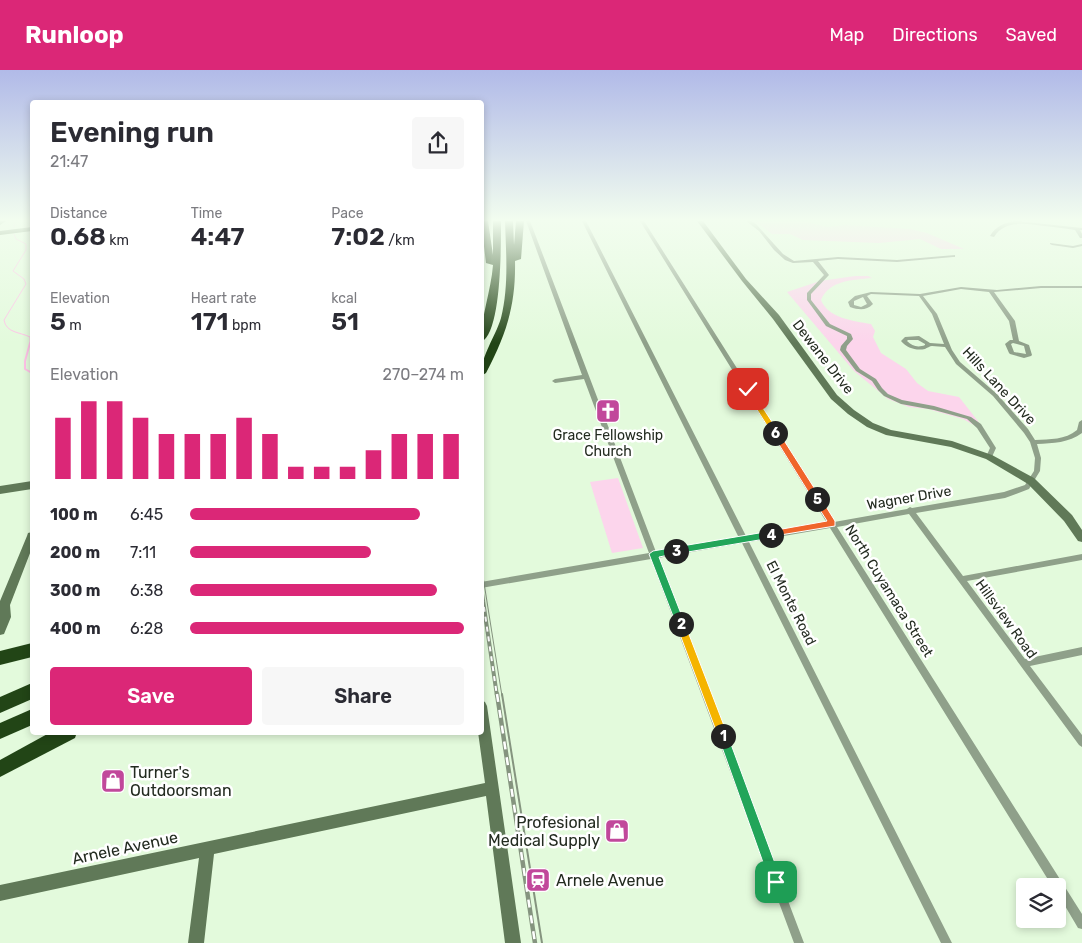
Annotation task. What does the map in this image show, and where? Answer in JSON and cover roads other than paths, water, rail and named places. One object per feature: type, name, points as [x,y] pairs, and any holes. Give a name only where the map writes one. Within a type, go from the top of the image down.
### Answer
[{"type":"highway","points":[[490,262],[495,300]]},
{"type":"highway","points":[[484,331],[495,300],[498,262]]},
{"type":"highway","points":[[510,262],[511,280]]},
{"type":"highway","points":[[484,367],[500,333],[516,262]]},
{"type":"highway","points":[[0,658],[30,650]]},
{"type":"highway","points":[[0,706],[30,692]]},
{"type":"highway","points":[[0,731],[30,718]]},
{"type":"highway","points":[[0,769],[63,735]]},
{"type":"street","points":[[543,262],[799,943]]},
{"type":"street","name":"El Monte Road","points":[[605,262],[948,943]]},
{"type":"street","name":"North Cuyamaca Street","points":[[668,262],[1082,924]]},
{"type":"street","name":"Dewane Drive","points":[[730,262],[776,317],[832,394],[851,412],[870,425],[890,432],[952,444],[989,457],[1031,481],[1068,518],[1082,538]]},
{"type":"street","points":[[816,262],[827,275],[809,294],[809,300],[828,326],[849,335],[850,339],[843,350],[854,366],[874,380],[880,389],[895,400],[956,414],[975,422],[993,448],[989,457]]},
{"type":"street","points":[[864,295],[877,293],[920,295],[961,288],[1009,291],[1041,287],[1082,288]]},
{"type":"street","points":[[990,290],[1012,321],[1016,341]]},
{"type":"street","name":"Hills Lane Drive","points":[[920,295],[934,314],[948,346],[958,362],[1004,405],[1033,442]]},
{"type":"street","points":[[928,344],[948,346]]},
{"type":"street","points":[[555,380],[586,377]]},
{"type":"street","points":[[1031,481],[1037,471],[1038,463],[1033,442],[1061,441],[1080,435],[1082,422]]},
{"type":"street","name":"Wagner Drive","points":[[484,583],[1005,495],[1027,487],[1031,481]]},
{"type":"street","points":[[0,490],[30,485]]},
{"type":"street","name":"Hillsview Road","points":[[910,510],[1082,742]]},
{"type":"street","points":[[0,630],[5,617],[2,607],[30,541]]},
{"type":"street","points":[[962,580],[1082,557]]},
{"type":"street","points":[[1024,663],[1082,651]]},
{"type":"street","points":[[484,728],[513,943]]},
{"type":"street","name":"Arnele Avenue","points":[[0,893],[492,788]]},
{"type":"street","points":[[196,943],[208,848]]},
{"type":"waterway","points":[[19,262],[13,271],[24,279],[26,284],[4,320],[10,330],[30,337]]},
{"type":"waterway","points":[[30,337],[30,343]]},
{"type":"waterway","points":[[30,343],[25,361],[25,369],[30,372]]},
{"type":"tram line","points":[[484,583],[502,696]]},
{"type":"tram line","points":[[502,694],[542,943]]},
{"type":"railway","points":[[484,607],[497,696]]},
{"type":"railway","points":[[497,694],[535,943]]},
{"type":"place","name":"Grace Fellowship Church","points":[[608,411]]},
{"type":"place","name":"Turner's Outdoorsman","points":[[113,781]]},
{"type":"place","name":"Profesional Medical Supply","points":[[617,831]]},
{"type":"place","name":"Arnele Avenue","points":[[538,880]]}]
